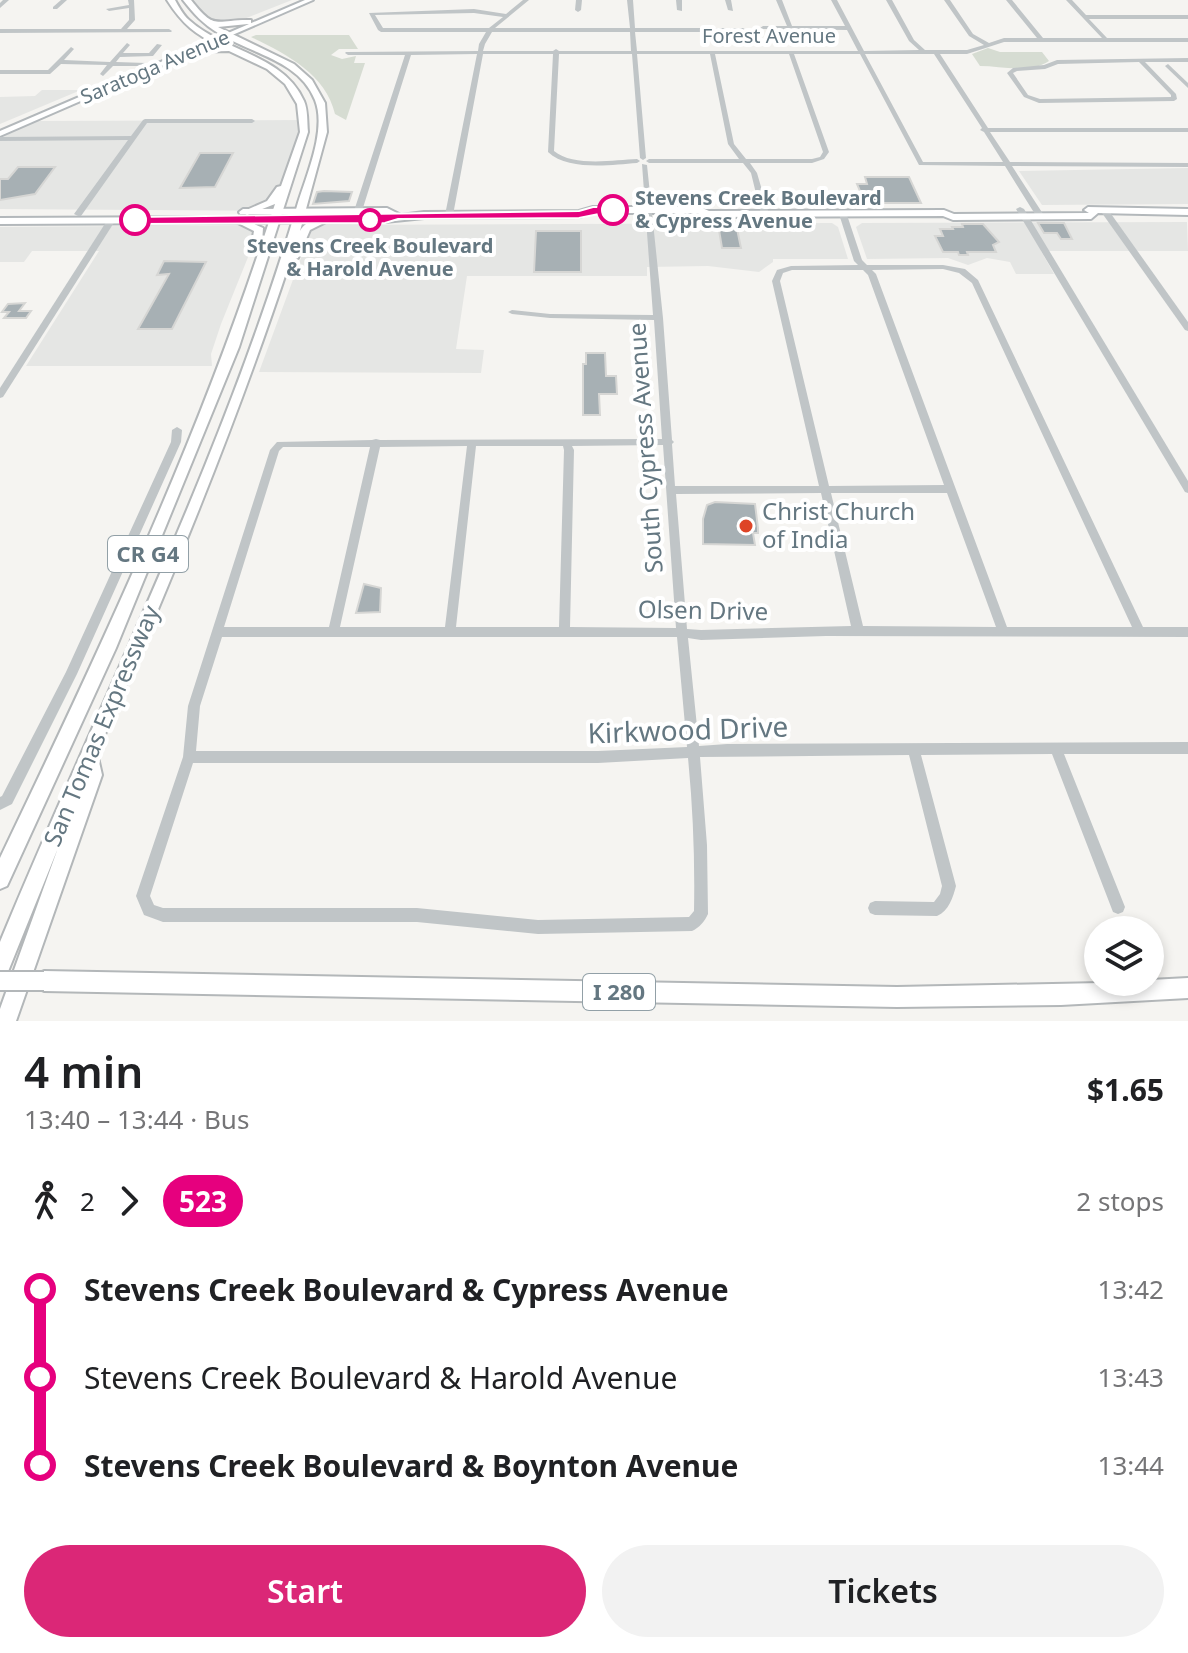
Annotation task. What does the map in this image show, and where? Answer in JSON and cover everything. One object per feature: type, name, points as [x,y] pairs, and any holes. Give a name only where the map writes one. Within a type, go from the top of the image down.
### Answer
[{"type":"highway","name":"San Tomas Expressway","points":[[0,879],[139,575],[233,347],[304,132],[301,101],[293,87],[276,72],[189,26],[171,0]]},
{"type":"highway","name":"San Tomas Expressway","points":[[0,967],[192,516],[252,358],[323,132],[324,115],[320,98],[294,67],[206,21],[187,0]]},
{"type":"highway","points":[[206,21],[219,25],[249,24]]},
{"type":"highway","points":[[249,24],[244,33],[251,44]]},
{"type":"highway","points":[[183,50],[199,36],[189,26]]},
{"type":"highway","points":[[195,50],[218,47],[242,53]]},
{"type":"highway","points":[[247,212],[271,203],[292,168]]},
{"type":"highway","points":[[280,274],[290,264],[306,228],[321,215],[309,204],[306,193]]},
{"type":"highway","points":[[237,220],[256,227],[260,233],[253,265],[254,283]]},
{"type":"highway","points":[[6,1021],[93,775],[90,754]]},
{"type":"highway","name":"I 280","points":[[0,981],[897,997],[1061,995],[1188,988]]},
{"type":"main road","name":"Saratoga Avenue","points":[[249,24],[298,0]]},
{"type":"main road","name":"Saratoga Avenue","points":[[0,134],[146,65],[310,0]]},
{"type":"main road","name":"Saratoga Avenue","points":[[0,134],[214,39]]},
{"type":"main road","points":[[0,221],[237,220],[358,211],[387,211],[398,216]]},
{"type":"main road","points":[[0,214],[247,212],[276,216]]},
{"type":"main road","points":[[111,221],[134,213]]},
{"type":"main road","points":[[321,215],[385,219],[398,216],[579,214],[593,218],[649,214],[702,218],[708,214],[944,213],[953,217],[1022,213],[1091,216],[1094,213],[1186,214]]},
{"type":"main road","points":[[51,221],[78,214]]},
{"type":"street","points":[[0,6],[6,0]]},
{"type":"street","points":[[55,8],[64,0]]},
{"type":"street","points":[[449,215],[480,52],[490,30],[526,0]]},
{"type":"street","points":[[578,10],[579,0]]},
{"type":"street","name":"South Cypress Avenue","points":[[189,757],[148,872],[143,896],[149,910],[163,915],[417,915],[538,927],[682,925],[692,924],[701,914],[693,752],[669,442],[630,0]]},
{"type":"street","points":[[679,0],[680,10]]},
{"type":"street","points":[[728,0],[731,10]]},
{"type":"street","points":[[779,0],[790,28]]},
{"type":"street","points":[[834,0],[921,164],[1188,165]]},
{"type":"street","points":[[889,0],[912,41],[924,52]]},
{"type":"street","points":[[947,0],[971,35],[988,45]]},
{"type":"street","points":[[1009,0],[1041,40]]},
{"type":"street","points":[[1069,0],[1106,40]]},
{"type":"street","points":[[109,9],[131,3],[132,20],[123,31]]},
{"type":"street","points":[[507,16],[474,11],[372,11],[373,21],[381,30],[743,30]]},
{"type":"street","points":[[1085,17],[1188,17]]},
{"type":"street","points":[[763,28],[847,28]]},
{"type":"street","points":[[0,31],[169,31]]},
{"type":"street","name":"Forest Avenue","points":[[348,53],[936,52],[973,51],[1004,40],[1188,40]]},
{"type":"street","points":[[103,74],[127,45]]},
{"type":"street","points":[[119,55],[151,55],[159,45]]},
{"type":"street","points":[[0,72],[50,72],[71,49]]},
{"type":"street","points":[[556,51],[551,152],[554,158],[566,162],[812,161],[822,158],[826,152],[791,52]]},
{"type":"street","points":[[358,211],[409,52]]},
{"type":"street","points":[[712,52],[731,144],[754,173],[765,214]]},
{"type":"street","points":[[936,52],[983,130],[1039,213]]},
{"type":"street","points":[[1142,62],[1174,95],[1174,99],[1039,101],[1026,96],[1010,73],[1015,69],[1042,68],[1057,62],[1188,60]]},
{"type":"street","points":[[60,62],[146,65]]},
{"type":"street","points":[[1168,66],[1188,86]]},
{"type":"street","points":[[78,214],[145,121],[252,121]]},
{"type":"street","points":[[983,130],[1188,130]]},
{"type":"street","points":[[0,134],[133,138]]},
{"type":"street","points":[[1022,213],[1188,489]]},
{"type":"street","points":[[1106,213],[1188,328]]},
{"type":"street","points":[[843,214],[858,261],[872,274],[948,489],[1003,632]]},
{"type":"street","points":[[0,395],[111,221]]},
{"type":"street","points":[[858,631],[776,281],[780,272],[795,267],[943,267],[962,271],[975,282],[1140,632]]},
{"type":"street","points":[[512,312],[550,316],[659,318]]},
{"type":"street","points":[[0,804],[7,800],[71,674],[176,442],[177,430]]},
{"type":"street","points":[[189,757],[194,706],[275,450],[280,444],[288,441],[669,442]]},
{"type":"street","points":[[334,631],[376,442]]},
{"type":"street","points":[[450,631],[472,442]]},
{"type":"street","points":[[564,632],[569,450],[566,442]]},
{"type":"street","points":[[671,490],[948,489]]},
{"type":"street","name":"Olsen Drive","points":[[217,632],[782,635],[858,631],[1188,632]]},
{"type":"street","name":"Kirkwood Drive","points":[[189,757],[598,757],[693,752],[1188,748]]},
{"type":"street","points":[[1056,749],[1118,907]]},
{"type":"street","points":[[875,908],[937,909],[946,897],[949,886],[914,751]]},
{"type":"shaded area","points":[[193,0],[292,0],[231,24],[209,21],[199,12]]},
{"type":"shaded area","points":[[349,35],[358,49],[339,49],[331,55],[342,59],[356,56],[354,63],[365,63],[346,120],[335,114],[323,87],[313,76],[290,58],[251,37]]},
{"type":"shaded area","points":[[988,48],[1000,52],[1042,52],[1049,61],[1025,68],[980,66],[972,54]]},
{"type":"shaded area","points":[[42,90],[81,90],[0,124],[0,97],[35,96]]},
{"type":"shaded area","points":[[305,120],[276,211],[0,209],[0,136],[34,121]]},
{"type":"shaded area","points":[[1188,168],[1188,204],[1042,205],[1019,171]]},
{"type":"shaded area","points":[[1187,222],[1188,251],[1041,251],[1054,274],[1016,274],[1010,262],[987,258],[968,265],[948,258],[867,259],[856,227],[862,223]]},
{"type":"shaded area","points":[[832,223],[838,227],[848,259],[773,259],[759,272],[708,266],[647,267],[647,276],[467,276],[456,349],[484,350],[481,373],[259,372],[312,228],[319,225]]},
{"type":"shaded area","points":[[261,225],[221,324],[211,354],[212,366],[26,366],[99,251],[32,251],[24,262],[0,262],[0,227]]},
{"type":"building","points":[[200,153],[233,153],[215,187],[180,188]]},
{"type":"building","points":[[18,167],[55,167],[35,194],[0,200],[0,179],[8,179]]},
{"type":"building","points":[[865,177],[909,177],[921,203],[865,203],[857,184],[867,184]]},
{"type":"building","points":[[317,192],[352,192],[349,201],[313,204]]},
{"type":"building","points":[[1038,223],[1064,223],[1072,239],[1061,239],[1057,233],[1044,233]]},
{"type":"building","points":[[718,224],[736,224],[741,248],[722,248]]},
{"type":"building","points":[[962,224],[983,224],[999,242],[993,245],[996,252],[959,255],[958,252],[943,252],[935,236],[943,236],[940,229],[963,227]]},
{"type":"building","points":[[536,231],[581,231],[581,272],[534,272]]},
{"type":"building","points":[[164,261],[206,262],[172,329],[138,329],[169,274],[157,275]]},
{"type":"building","points":[[25,303],[19,311],[31,311],[26,318],[4,318],[9,312],[2,312],[8,304]]},
{"type":"building","points":[[586,353],[605,353],[606,376],[616,376],[617,394],[599,394],[600,415],[583,415],[583,364],[586,364]]},
{"type":"building","name":"Christ Church of India","points":[[715,502],[755,504],[758,533],[753,533],[755,545],[703,544],[703,519],[707,505]]},
{"type":"building","points":[[364,584],[381,588],[380,612],[356,613]]},
{"type":"bus line","name":"523","points":[[135,220],[385,219],[424,215],[579,214],[613,210]]},
{"type":"place","name":"Stevens Creek Boulevard & Cypress Avenue","points":[[613,210]]},
{"type":"place","name":"Stevens Creek Boulevard & Harold Avenue","points":[[370,220]]},
{"type":"place","name":"Christ Church of India","points":[[746,526]]}]
